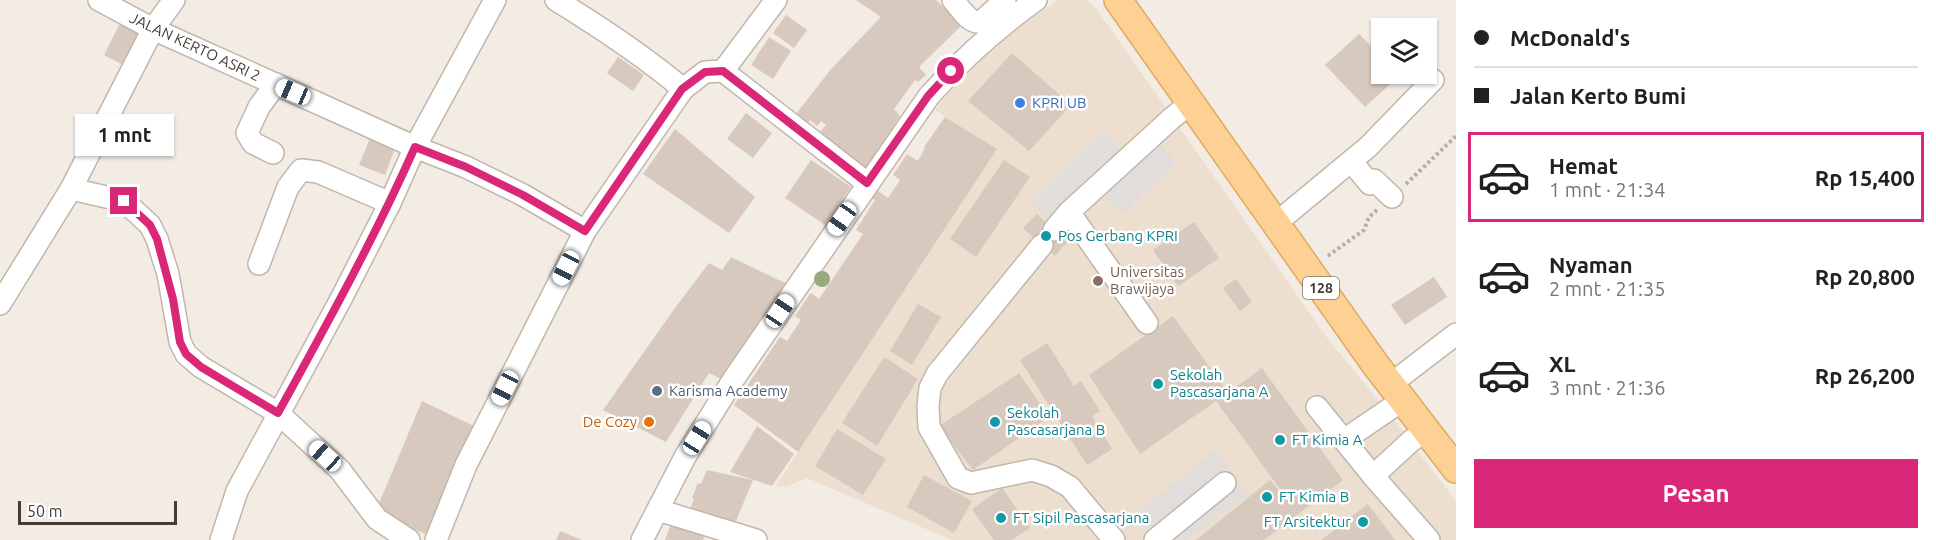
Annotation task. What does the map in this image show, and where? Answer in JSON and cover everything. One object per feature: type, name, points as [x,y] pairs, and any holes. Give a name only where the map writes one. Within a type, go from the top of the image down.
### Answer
[{"type":"main road","name":"128","points":[[1118,0],[1308,270],[1456,469]]},
{"type":"street","name":"JALAN KERTO ASRI 2","points":[[99,0],[153,29],[415,147],[466,167],[523,195],[585,231]]},
{"type":"street","points":[[0,304],[71,189],[153,29],[174,0]]},
{"type":"street","points":[[221,540],[237,491],[342,297],[390,203],[415,147],[495,0]]},
{"type":"street","points":[[556,0],[627,47],[682,89]]},
{"type":"street","points":[[723,71],[776,0]]},
{"type":"street","points":[[953,0],[972,21],[977,23],[1005,0]]},
{"type":"street","points":[[642,540],[685,457],[733,380],[928,96],[983,41],[1036,0]]},
{"type":"street","points":[[436,540],[466,465],[585,231],[682,89],[705,72],[723,71],[867,183]]},
{"type":"street","points":[[273,153],[254,143],[247,133],[259,107],[276,84]]},
{"type":"street","points":[[1275,224],[1368,147],[1429,84]]},
{"type":"street","points":[[1114,540],[1070,487],[1051,476],[1032,470],[970,483],[958,478],[929,427],[930,388],[937,374],[1069,213],[1191,103]]},
{"type":"street","points":[[1351,161],[1370,184],[1374,180],[1392,197]]},
{"type":"street","points":[[259,264],[288,187],[301,170],[318,172],[390,203]]},
{"type":"street","points":[[71,189],[124,201],[150,225],[168,274],[180,342],[186,354],[201,367],[278,413],[340,470],[377,519],[409,540]]},
{"type":"street","points":[[1069,213],[1147,323]]},
{"type":"street","points":[[1344,440],[1456,334]]},
{"type":"street","points":[[1317,407],[1429,540]]},
{"type":"street","points":[[1373,476],[1411,441],[1427,430]]},
{"type":"street","points":[[1155,540],[1225,483]]},
{"type":"street","points":[[658,510],[756,540]]},
{"type":"path","points":[[1308,270],[1364,230],[1368,217],[1456,136]]},
{"type":"shaded area","name":"Universitas Brawijaya","points":[[1058,0],[1086,0],[1096,8],[1325,335],[1456,501],[1456,540],[952,540],[807,478],[788,486],[775,487],[996,149],[935,110],[977,58]]},
{"type":"shaded area","points":[[1143,128],[1176,162],[1121,215],[1102,195],[1062,233],[1032,202],[1103,132],[1121,150]]},
{"type":"shaded area","points":[[1215,451],[1248,494],[1187,540],[1158,540],[1136,513]]},
{"type":"building","points":[[856,0],[936,0],[962,25],[919,67],[926,75],[918,82],[915,80],[894,109],[900,116],[865,170],[819,133],[826,125],[821,121],[817,126],[810,120],[808,123],[796,114],[832,68],[881,17]]},
{"type":"building","points":[[786,15],[807,30],[794,48],[773,33]]},
{"type":"building","points":[[121,21],[144,33],[127,67],[104,55]]},
{"type":"building","points":[[1359,34],[1371,46],[1371,84],[1390,84],[1365,107],[1325,65]]},
{"type":"building","points":[[769,37],[791,51],[773,79],[751,65]]},
{"type":"building","name":"KPRI UB","points":[[1012,53],[1071,105],[1029,151],[968,101]]},
{"type":"building","points":[[618,57],[644,75],[633,91],[607,73]]},
{"type":"building","points":[[746,113],[772,133],[753,158],[727,139]]},
{"type":"building","points":[[945,117],[997,149],[798,452],[734,405],[780,337],[787,341],[801,320],[795,316],[811,293],[819,299],[863,234],[856,230],[875,200],[868,196],[874,188],[888,198],[900,180],[893,175],[907,154],[918,161],[924,147]]},
{"type":"building","points":[[675,129],[755,197],[729,233],[643,174]]},
{"type":"building","points":[[371,136],[396,146],[385,175],[359,165]]},
{"type":"building","points":[[811,160],[851,187],[825,225],[785,198]]},
{"type":"building","points":[[1004,160],[1030,177],[976,257],[950,239]]},
{"type":"building","name":"Pos Gerbang KPRI","points":[[1037,214],[1067,242],[1055,256],[1023,228]]},
{"type":"building","points":[[1194,222],[1219,258],[1178,286],[1153,250]]},
{"type":"building","points":[[731,257],[789,285],[764,321],[761,319],[721,379],[709,373],[666,442],[603,410],[709,263],[722,270]]},
{"type":"building","points":[[1434,277],[1447,297],[1405,325],[1391,305]]},
{"type":"building","points":[[1236,279],[1252,302],[1240,311],[1223,288]]},
{"type":"building","points":[[918,304],[941,317],[912,365],[890,351]]},
{"type":"building","points":[[1173,316],[1228,393],[1262,368],[1343,480],[1264,540],[1196,540],[1270,480],[1293,507],[1216,401],[1140,454],[1089,375]]},
{"type":"building","points":[[1047,343],[1074,386],[1081,381],[1100,411],[1092,416],[1112,449],[1087,465],[1020,360]]},
{"type":"building","points":[[884,357],[918,379],[877,446],[842,423]]},
{"type":"building","name":"Sekolah Pascasarjana B","points":[[1019,373],[1049,417],[973,470],[939,426]]},
{"type":"building","points":[[422,401],[474,426],[428,535],[375,513]]},
{"type":"building","points":[[757,426],[794,454],[772,486],[730,472]]},
{"type":"building","points":[[837,429],[886,459],[863,495],[815,466]]},
{"type":"building","points":[[707,470],[753,480],[733,528],[688,514],[698,483],[701,484]]},
{"type":"building","points":[[924,475],[972,501],[954,533],[907,507]]},
{"type":"building","name":"FT Sipil Pascasarjana","points":[[1002,488],[1030,528],[1012,540],[994,540],[972,509]]},
{"type":"building","name":"FT Arsitektur","points":[[1368,504],[1395,540],[1321,540]]},
{"type":"building","points":[[672,522],[705,533],[703,540],[665,540]]},
{"type":"building","points":[[560,531],[582,540],[556,540]]},
{"type":"place","name":"KPRI UB","points":[[1020,103]]},
{"type":"place","name":"Pos Gerbang KPRI","points":[[1046,236]]},
{"type":"place","name":"Universitas Brawijaya","points":[[1098,281]]},
{"type":"place","name":"Sekolah Pascasarjana A","points":[[1158,384]]},
{"type":"place","name":"Karisma Academy","points":[[657,391]]},
{"type":"place","name":"De Cozy","points":[[649,422]]},
{"type":"place","name":"Sekolah Pascasarjana B","points":[[995,422]]},
{"type":"place","name":"FT Kimia A","points":[[1280,440]]},
{"type":"place","name":"FT Kimia B","points":[[1267,497]]},
{"type":"place","name":"FT Sipil Pascasarjana","points":[[1001,518]]},
{"type":"place","name":"FT Arsitektur","points":[[1363,522]]},
{"type":"route","points":[[124,201],[150,225],[157,239],[168,274],[180,342],[186,354],[201,367],[278,413],[342,297],[390,203],[415,147],[466,167],[523,195],[585,231],[682,89],[705,72],[723,71],[867,183],[928,96],[951,71]]}]
